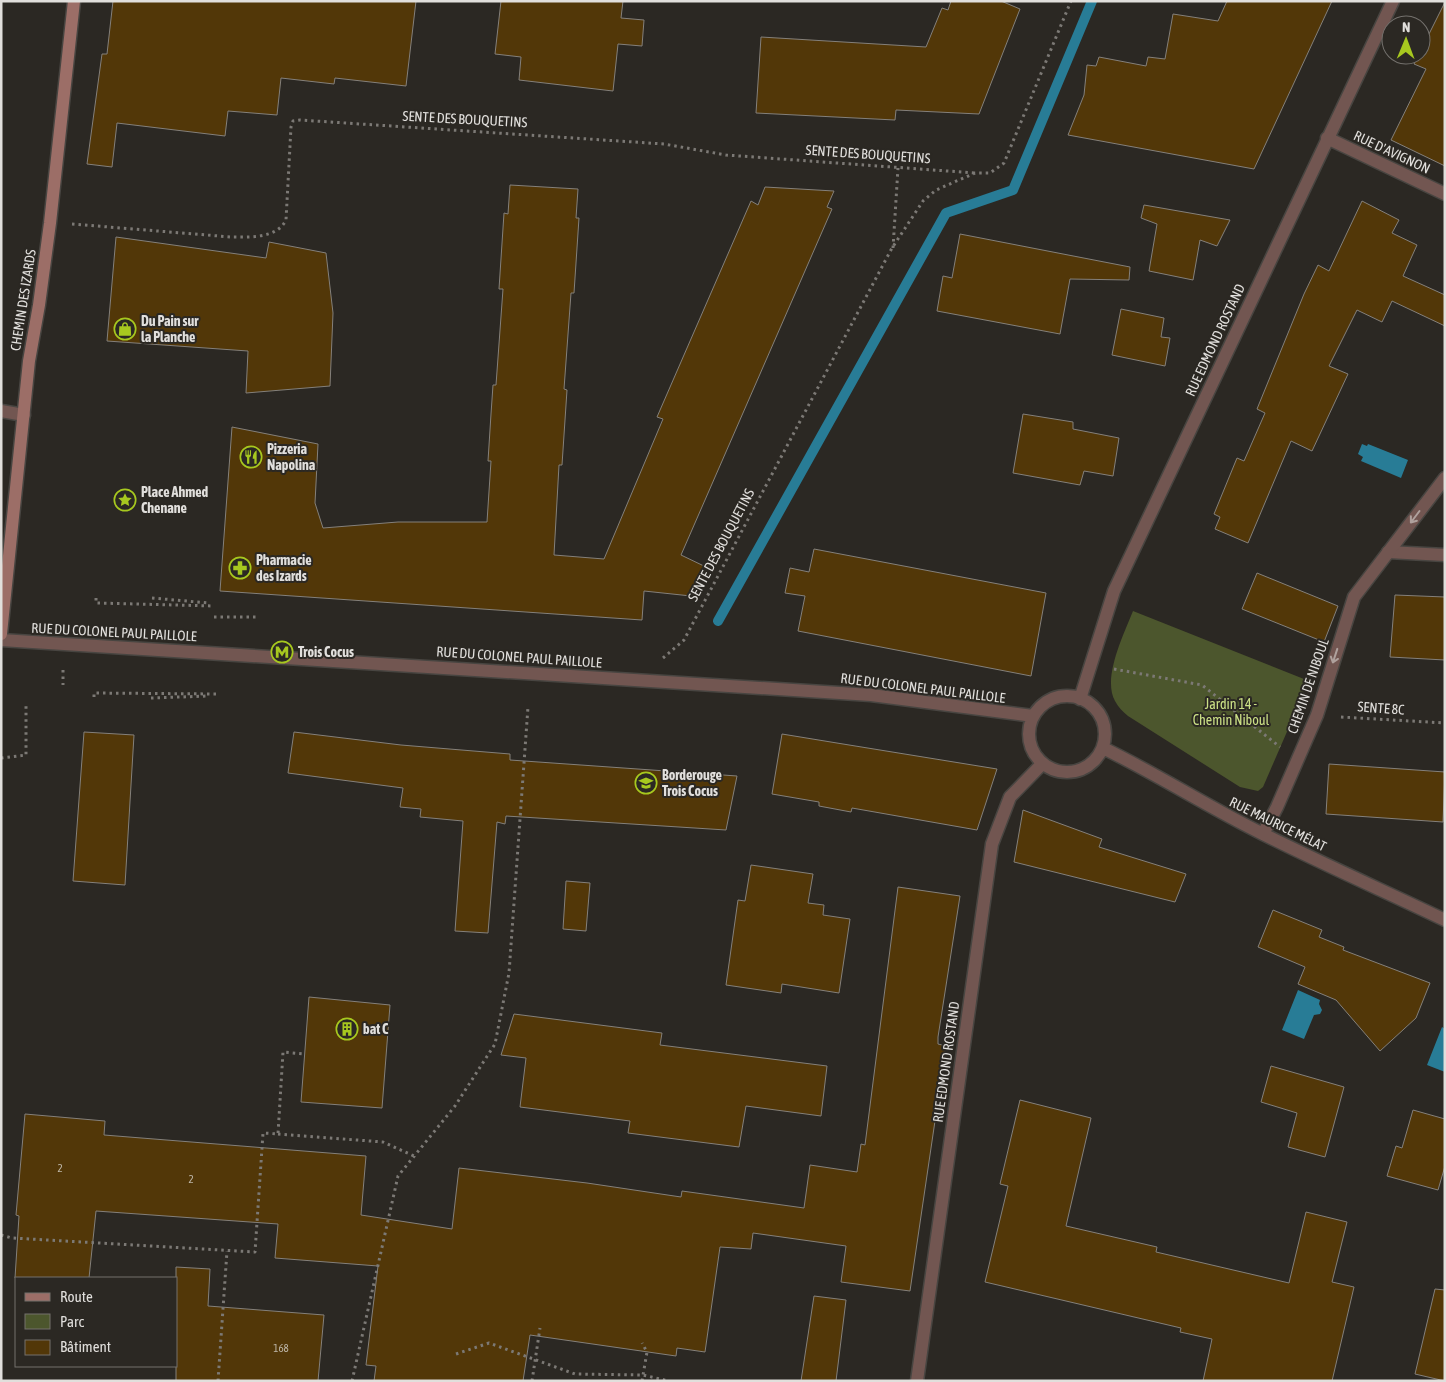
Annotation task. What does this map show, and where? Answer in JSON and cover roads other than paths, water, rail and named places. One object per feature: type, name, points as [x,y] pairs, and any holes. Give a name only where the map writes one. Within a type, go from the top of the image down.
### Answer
[{"type":"street","name":"CHEMIN DES IZARDS","points":[[1,634],[29,361],[39,306],[50,223],[74,1]]},
{"type":"street","name":"RUE EDMOND ROSTAND","points":[[1080,699],[1114,591],[1393,1]]},
{"type":"street","name":"RUE D'AVIGNON","points":[[1327,138],[1445,194]]},
{"type":"street","points":[[1,411],[24,415]]},
{"type":"street","name":"CHEMIN DE NIBOUL","points":[[1262,834],[1317,716],[1354,597],[1445,478]]},
{"type":"street","points":[[1388,552],[1445,555]]},
{"type":"street","name":"RUE DU COLONEL PAUL PAILLOLE","points":[[1,640],[871,694],[1033,716]]},
{"type":"street","points":[[1067,696],[1080,699],[1093,706],[1102,719],[1105,733],[1103,748],[1092,763],[1076,771],[1059,772],[1042,764],[1034,754],[1029,742],[1029,729],[1033,716],[1041,705],[1053,698],[1067,696]]},
{"type":"street","name":"RUE MAURICE MÉLAT","points":[[1103,748],[1153,772],[1202,802],[1262,834],[1445,920]]},
{"type":"street","name":"RUE EDMOND ROSTAND","points":[[917,1381],[992,844],[1010,797],[1042,764]]},
{"type":"water","points":[[1362,444],[1367,446],[1368,444],[1408,460],[1401,478],[1361,461],[1363,457],[1358,454]]},
{"type":"water","points":[[1298,990],[1320,1000],[1319,1004],[1322,1010],[1320,1014],[1314,1015],[1304,1039],[1282,1030]]},
{"type":"water","points":[[1442,1027],[1445,1029],[1445,1072],[1427,1065]]},
{"type":"waterway","points":[[718,621],[946,213],[1013,190],[1092,1]]},
{"type":"place","name":"Du Pain sur la Planche","points":[[125,329]]},
{"type":"place","name":"Pizzeria Napolina","points":[[251,457]]},
{"type":"place","name":"Place Ahmed Chenane","points":[[125,500]]},
{"type":"place","name":"Pharmacie des Izards","points":[[240,568]]},
{"type":"place","name":"Trois Cocus","points":[[282,652]]},
{"type":"place","name":"Borderouge Trois Cocus","points":[[646,783]]},
{"type":"place","name":"bat C","points":[[347,1029]]},
{"type":"park label","name":"Jardin 14 - Chemin Niboul","points":[[1231,712]]}]
